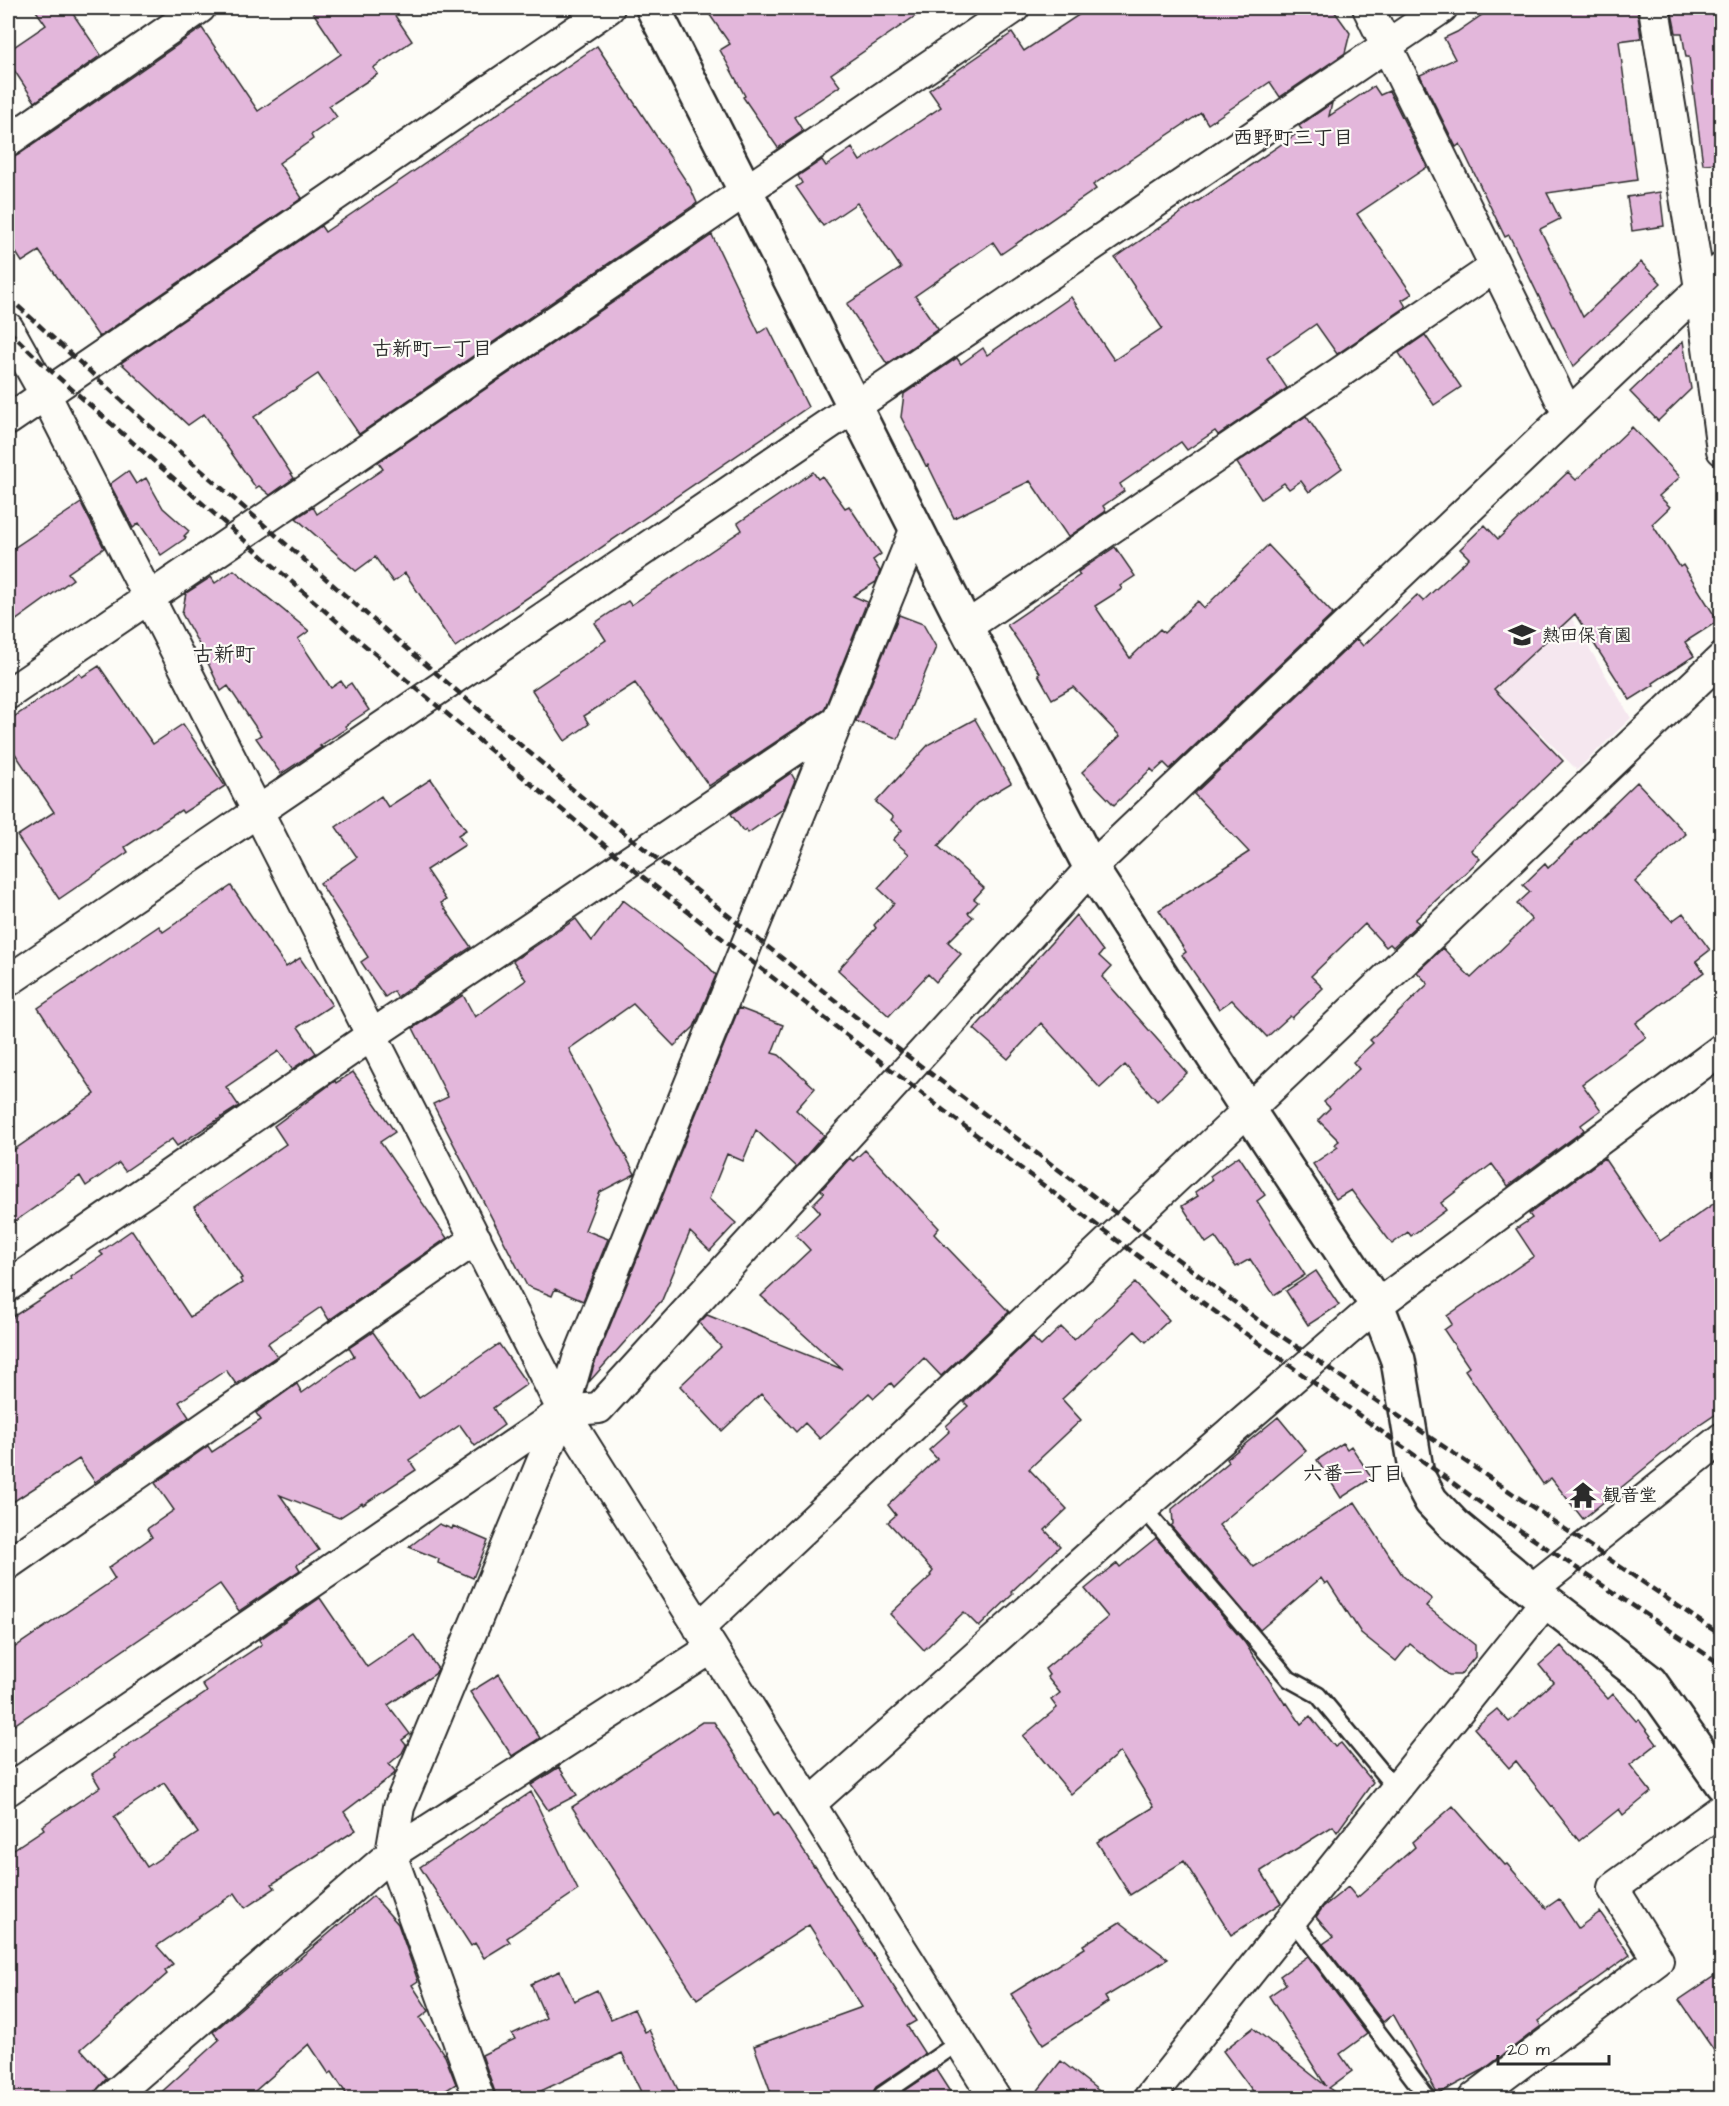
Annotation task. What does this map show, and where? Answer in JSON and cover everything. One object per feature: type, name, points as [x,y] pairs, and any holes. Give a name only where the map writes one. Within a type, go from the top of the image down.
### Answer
[{"type":"street","points":[[8,141],[200,8]]},
{"type":"street","points":[[8,420],[609,8]]},
{"type":"street","points":[[653,8],[966,627],[1091,868],[1377,1305],[1398,1360],[1417,1475],[1431,1501],[1454,1526],[1650,1682],[1722,1784]]},
{"type":"street","points":[[8,694],[1014,8]]},
{"type":"street","points":[[1368,8],[1568,414]]},
{"type":"street","points":[[8,981],[1442,8]]},
{"type":"street","points":[[1654,8],[1711,278],[1722,450]]},
{"type":"street","points":[[966,627],[1495,267]]},
{"type":"street","points":[[8,1790],[563,1411],[599,1408],[1091,868],[1711,278]]},
{"type":"street","points":[[8,328],[45,394],[563,1411],[995,2098]]},
{"type":"street","points":[[479,2098],[391,1854],[399,1807],[563,1411],[578,1359],[916,528]]},
{"type":"street","points":[[111,2098],[391,1854],[706,1638],[1248,1110],[1722,658]]},
{"type":"street","points":[[8,1287],[372,1035],[836,722]]},
{"type":"street","points":[[810,1804],[1143,1508],[1377,1305],[1722,1049]]},
{"type":"street","points":[[8,1564],[476,1239]]},
{"type":"street","points":[[1149,2098],[1396,1789],[1539,1595],[1722,1438]]},
{"type":"street","points":[[1474,2098],[1658,1960],[1613,1888],[1722,1809]]},
{"type":"lane","points":[[1143,1508],[1289,1679],[1318,1695],[1396,1789]]},
{"type":"lane","points":[[1292,1919],[1428,2098]]},
{"type":"lane","points":[[885,2098],[882,2095],[959,2042]]},
{"type":"shaded area","name":"熱田保育園","points":[[1538,562],[1631,718],[1577,770],[1533,726],[1466,789],[1386,707]]},
{"type":"building","points":[[34,8],[69,8],[101,55],[35,102],[8,61],[8,51],[46,25]]},
{"type":"building","points":[[310,8],[390,8],[412,41],[373,68],[378,74],[329,106],[337,117],[311,135],[313,139],[279,163],[302,198],[99,337],[39,251],[22,262],[8,240],[8,160],[202,28],[258,111],[341,54]]},
{"type":"building","points":[[705,8],[927,8],[831,74],[840,86],[794,117],[803,131],[778,148],[743,97],[745,96],[720,50],[730,44]]},
{"type":"building","points":[[1089,8],[1332,8],[1350,33],[1345,53],[1280,97],[1270,82],[1208,124],[1201,113],[1093,185],[1096,189],[1001,254],[993,242],[915,296],[938,329],[887,364],[847,304],[901,268],[857,203],[823,226],[796,187],[802,183],[798,176],[822,160],[826,166],[852,148],[860,161],[941,107],[929,90],[1012,33],[1024,51]]},
{"type":"building","points":[[1492,8],[1637,8],[1641,38],[1619,41],[1637,180],[1547,193],[1560,219],[1540,229],[1583,317],[1641,262],[1661,283],[1573,367],[1509,235],[1505,237],[1460,144],[1456,147],[1420,75],[1455,59],[1444,38],[1457,32]]},
{"type":"building","points":[[1671,8],[1722,8],[1722,163],[1703,164],[1689,57],[1686,57],[1682,33],[1676,33]]},
{"type":"building","points":[[597,46],[690,187],[697,203],[359,434],[318,374],[254,417],[294,478],[270,495],[259,486],[256,488],[204,414],[188,425],[121,363],[321,226],[325,232]]},
{"type":"building","points":[[1374,86],[1380,95],[1389,91],[1427,167],[1357,214],[1412,294],[1402,300],[1406,307],[1337,354],[1316,324],[1267,358],[1287,388],[1218,435],[1215,431],[1187,450],[1181,442],[1120,484],[1124,491],[1103,506],[1106,511],[1068,537],[1030,481],[954,518],[901,417],[904,394],[957,358],[961,364],[983,348],[987,355],[1071,297],[1114,360],[1162,328],[1115,258],[1302,130],[1299,126],[1332,103],[1329,116]]},
{"type":"building","points":[[1660,192],[1664,226],[1632,231],[1627,197]]},
{"type":"building","points":[[712,235],[759,333],[768,327],[808,407],[455,647],[405,573],[393,582],[375,557],[356,571],[296,518],[313,507],[317,514],[383,469],[378,462]]},
{"type":"building","points":[[1425,335],[1461,387],[1434,405],[1399,353]]},
{"type":"building","points":[[1683,341],[1691,389],[1658,421],[1630,392]]},
{"type":"building","points":[[1306,416],[1342,468],[1309,492],[1301,481],[1289,489],[1284,483],[1261,499],[1237,463]]},
{"type":"building","points":[[1632,427],[1680,477],[1659,496],[1670,507],[1652,524],[1680,567],[1683,565],[1718,621],[1685,642],[1694,656],[1630,700],[1575,614],[1494,689],[1563,761],[1471,850],[1480,859],[1415,920],[1419,923],[1393,947],[1390,944],[1386,947],[1365,924],[1311,976],[1323,988],[1292,1018],[1290,1016],[1267,1037],[1232,1000],[1219,1009],[1182,955],[1186,952],[1159,910],[1249,852],[1194,794],[1357,639],[1363,646],[1417,595],[1423,601],[1469,558],[1460,549],[1485,525],[1498,539],[1568,472],[1576,480]]},
{"type":"building","points":[[128,471],[136,484],[146,478],[163,508],[189,531],[184,536],[186,538],[161,555],[139,523],[133,528],[110,484]]},
{"type":"building","points":[[813,472],[818,479],[822,476],[845,508],[849,506],[881,554],[873,560],[880,571],[876,582],[853,596],[867,602],[824,710],[709,786],[635,683],[584,716],[589,724],[565,741],[532,690],[606,640],[595,623],[628,601],[631,605],[742,530],[738,523]]},
{"type":"building","points":[[81,503],[104,548],[68,573],[73,579],[8,626],[8,552]]},
{"type":"building","points":[[1268,545],[1333,614],[1170,769],[1164,763],[1154,772],[1151,769],[1114,805],[1082,772],[1120,736],[1073,687],[1052,699],[1038,674],[1040,673],[1007,625],[1080,575],[1078,572],[1115,547],[1135,576],[1120,586],[1122,589],[1095,606],[1130,658],[1160,629],[1164,633],[1198,601],[1204,608]]},
{"type":"building","points":[[234,570],[309,631],[298,639],[331,688],[341,681],[345,687],[351,683],[369,710],[345,726],[347,728],[320,746],[322,747],[281,774],[256,738],[261,735],[228,686],[221,691],[182,614],[186,593],[211,577],[215,583]]},
{"type":"building","points":[[899,615],[923,624],[936,647],[898,739],[856,721]]},
{"type":"building","points":[[99,666],[153,744],[183,724],[225,786],[183,813],[181,810],[125,847],[128,852],[59,899],[17,836],[54,812],[8,743],[8,721],[79,673],[82,677]]},
{"type":"building","points":[[975,719],[1011,783],[977,803],[938,846],[984,888],[974,899],[978,902],[968,913],[973,917],[948,942],[961,954],[936,982],[928,974],[889,1016],[838,970],[876,928],[874,925],[894,903],[878,888],[909,854],[893,840],[902,830],[891,820],[893,817],[876,802],[929,744]]},
{"type":"building","points":[[791,773],[795,780],[783,809],[748,833],[746,829],[743,831],[731,814]]},
{"type":"building","points":[[431,779],[466,830],[458,835],[465,845],[426,870],[446,900],[441,903],[471,947],[397,997],[394,991],[385,997],[361,962],[368,957],[320,883],[357,857],[336,827],[381,796],[388,807]]},
{"type":"building","points":[[1637,782],[1686,834],[1635,882],[1672,921],[1683,913],[1710,950],[1696,961],[1704,972],[1636,1023],[1646,1037],[1582,1084],[1601,1110],[1581,1125],[1584,1130],[1508,1186],[1492,1164],[1441,1203],[1446,1210],[1411,1236],[1408,1232],[1392,1244],[1351,1190],[1336,1199],[1313,1164],[1338,1147],[1335,1144],[1339,1141],[1318,1120],[1330,1108],[1324,1102],[1359,1069],[1353,1062],[1373,1043],[1370,1040],[1428,984],[1417,972],[1443,948],[1471,978],[1532,920],[1517,904],[1530,892],[1523,885],[1545,864],[1548,868]]},
{"type":"building","points":[[231,886],[286,967],[300,958],[332,1005],[298,1027],[316,1053],[292,1069],[279,1051],[226,1087],[239,1106],[177,1146],[172,1139],[125,1171],[119,1163],[86,1186],[80,1176],[8,1226],[8,1154],[95,1094],[38,1008],[159,926],[163,932]]},
{"type":"building","points":[[623,900],[704,962],[716,975],[694,1027],[674,1046],[633,1004],[569,1049],[635,1174],[600,1192],[585,1230],[608,1239],[583,1301],[555,1289],[552,1296],[527,1286],[433,1104],[448,1097],[413,1028],[463,995],[475,1017],[526,980],[513,961],[576,919],[592,941]]},
{"type":"building","points":[[1076,915],[1103,951],[1099,956],[1111,967],[1102,977],[1187,1073],[1157,1101],[1125,1065],[1100,1088],[1041,1023],[1008,1059],[974,1029]]},
{"type":"building","points":[[739,1008],[783,1025],[772,1053],[779,1055],[815,1088],[796,1110],[824,1135],[796,1167],[756,1130],[743,1161],[727,1154],[709,1199],[736,1223],[710,1251],[690,1232],[662,1300],[589,1382],[594,1365]]},
{"type":"building","points":[[353,1072],[395,1132],[380,1142],[447,1238],[329,1320],[321,1307],[268,1343],[277,1356],[236,1384],[226,1370],[179,1402],[189,1417],[95,1482],[79,1459],[8,1505],[8,1320],[71,1279],[70,1277],[103,1255],[100,1252],[132,1230],[190,1317],[242,1283],[240,1279],[242,1278],[194,1207],[286,1144],[274,1126],[335,1081],[336,1083]]},
{"type":"building","points":[[865,1150],[939,1228],[934,1234],[1009,1312],[941,1376],[924,1358],[894,1387],[891,1383],[874,1398],[869,1393],[820,1439],[805,1423],[796,1432],[761,1394],[722,1431],[680,1386],[721,1347],[699,1323],[707,1315],[842,1369],[761,1296],[810,1250],[796,1235],[820,1212],[813,1204],[824,1193],[821,1190],[850,1158],[853,1161]]},
{"type":"building","points":[[1239,1156],[1265,1195],[1257,1201],[1305,1275],[1274,1295],[1250,1259],[1236,1267],[1215,1237],[1206,1243],[1182,1206],[1198,1196],[1195,1192],[1212,1180],[1210,1176]]},
{"type":"building","points":[[1604,1158],[1660,1241],[1722,1198],[1722,1410],[1685,1435],[1583,1519],[1551,1478],[1543,1484],[1465,1370],[1469,1367],[1444,1330],[1452,1324],[1447,1316],[1534,1256],[1516,1229],[1532,1218],[1529,1214]]},
{"type":"building","points":[[1316,1271],[1339,1305],[1308,1325],[1286,1291]]},
{"type":"building","points":[[1135,1283],[1169,1320],[1146,1342],[1135,1331],[1062,1399],[1081,1420],[1029,1469],[1067,1509],[1045,1530],[1060,1546],[1011,1592],[1013,1594],[979,1627],[964,1612],[924,1650],[890,1614],[931,1576],[933,1571],[888,1522],[896,1515],[888,1505],[937,1459],[929,1450],[950,1431],[946,1426],[968,1406],[964,1402],[1032,1337],[1041,1346],[1061,1327],[1074,1340]]},
{"type":"building","points":[[373,1332],[419,1398],[499,1344],[527,1384],[493,1408],[504,1425],[475,1446],[460,1425],[409,1460],[416,1470],[339,1518],[280,1495],[319,1550],[297,1565],[300,1570],[239,1611],[220,1584],[8,1729],[8,1652],[115,1579],[108,1568],[152,1537],[147,1529],[174,1510],[155,1483],[208,1446],[212,1452],[261,1420],[256,1413],[297,1384],[302,1393],[354,1356],[349,1348]]},
{"type":"building","points":[[1278,1417],[1306,1451],[1219,1525],[1254,1567],[1355,1502],[1403,1576],[1432,1599],[1426,1606],[1475,1645],[1475,1657],[1460,1675],[1449,1675],[1410,1644],[1396,1661],[1361,1633],[1328,1582],[1325,1584],[1321,1578],[1260,1630],[1171,1526],[1173,1524],[1172,1509],[1229,1462],[1227,1459]]},
{"type":"building","points":[[1343,1443],[1347,1449],[1351,1446],[1372,1478],[1341,1498],[1317,1460]]},
{"type":"building","points":[[439,1524],[452,1529],[453,1526],[488,1541],[473,1578],[438,1563],[439,1559],[409,1547]]},
{"type":"building","points":[[1156,1538],[1245,1643],[1301,1724],[1310,1716],[1335,1747],[1341,1743],[1373,1782],[1337,1832],[1333,1826],[1261,1871],[1281,1903],[1231,1935],[1184,1861],[1130,1895],[1097,1842],[1154,1807],[1120,1752],[1071,1794],[1023,1736],[1057,1708],[1051,1700],[1060,1693],[1047,1677],[1049,1675],[1045,1669],[1108,1617],[1085,1589],[1117,1563],[1120,1567]]},
{"type":"building","points":[[320,1598],[367,1667],[414,1635],[438,1669],[435,1674],[388,1705],[410,1734],[402,1740],[406,1745],[402,1753],[389,1764],[395,1771],[394,1774],[344,1812],[356,1830],[272,1884],[275,1888],[245,1908],[235,1893],[157,1946],[173,1964],[165,1971],[167,1974],[81,2049],[107,2078],[95,2092],[94,2098],[8,2098],[8,1853],[44,1829],[42,1826],[100,1787],[92,1774],[115,1758],[113,1755],[207,1692],[202,1684],[262,1644],[259,1640]],"holes":[[[164,1783],[198,1833],[147,1867],[114,1817]]]},
{"type":"building","points":[[1561,1646],[1608,1699],[1613,1694],[1636,1721],[1639,1720],[1657,1744],[1630,1765],[1651,1792],[1623,1815],[1619,1809],[1579,1841],[1516,1761],[1509,1768],[1474,1728],[1497,1709],[1509,1722],[1553,1682],[1539,1665]]},
{"type":"building","points":[[499,1674],[540,1738],[512,1756],[470,1692]]},
{"type":"building","points":[[702,1722],[714,1722],[774,1815],[778,1812],[815,1866],[916,2021],[907,2026],[925,2054],[876,2087],[873,2098],[773,2098],[754,2046],[862,2007],[809,1925],[697,1999],[572,1807]]},
{"type":"building","points":[[559,1767],[577,1795],[548,1810],[531,1785]]},
{"type":"building","points":[[531,1792],[578,1890],[507,1938],[510,1942],[484,1958],[475,1943],[471,1946],[420,1867]]},
{"type":"building","points":[[1453,1806],[1546,1908],[1559,1899],[1578,1928],[1600,1912],[1630,1955],[1538,2021],[1541,2026],[1483,2070],[1438,2094],[1393,2014],[1383,2022],[1323,1944],[1333,1937],[1316,1917],[1323,1907],[1348,1887],[1357,1898],[1415,1847],[1412,1842]]},
{"type":"building","points":[[373,1896],[398,1924],[418,1981],[412,1985],[429,2011],[420,2018],[445,2056],[456,2084],[434,2098],[349,2098],[332,2072],[329,2074],[309,2044],[247,2098],[155,2098],[219,2040],[213,2032]]},
{"type":"building","points":[[1120,1922],[1168,1959],[1105,1997],[1108,2002],[1043,2044],[1011,1994],[1085,1948],[1083,1945]]},
{"type":"building","points":[[1308,1956],[1367,2034],[1340,2054],[1352,2071],[1329,2088],[1342,2098],[1258,2098],[1223,2051],[1253,2028],[1326,2086],[1269,1996],[1286,1984],[1280,1976]]},
{"type":"building","points":[[560,1971],[574,2001],[597,1990],[611,2019],[634,2009],[645,2032],[649,2030],[682,2098],[644,2098],[622,2053],[526,2098],[497,2098],[482,2055],[515,2039],[512,2034],[546,2018],[531,1984]]},
{"type":"building","points":[[1722,1971],[1722,2062],[1679,2000]]},
{"type":"building","points":[[1061,2061],[1108,2098],[1032,2098]]},
{"type":"building","points":[[936,2070],[954,2098],[894,2098]]},
{"type":"railway","points":[[8,297],[142,419],[617,827],[861,1021],[1265,1325],[1722,1636]]},
{"type":"railway","points":[[8,330],[42,363],[356,638],[638,873],[943,1110],[1138,1256],[1503,1519],[1722,1665]]},
{"type":"place","name":"熱田保育園","points":[[1522,635]]},
{"type":"place","name":"観音堂","points":[[1583,1495]]},
{"type":"district","name":"西野町三丁目","points":[[1293,138]]},
{"type":"district","name":"古新町一丁目","points":[[432,349]]},
{"type":"district","name":"古新町","points":[[224,654]]},
{"type":"district","name":"六番一丁目","points":[[1353,1474]]}]
